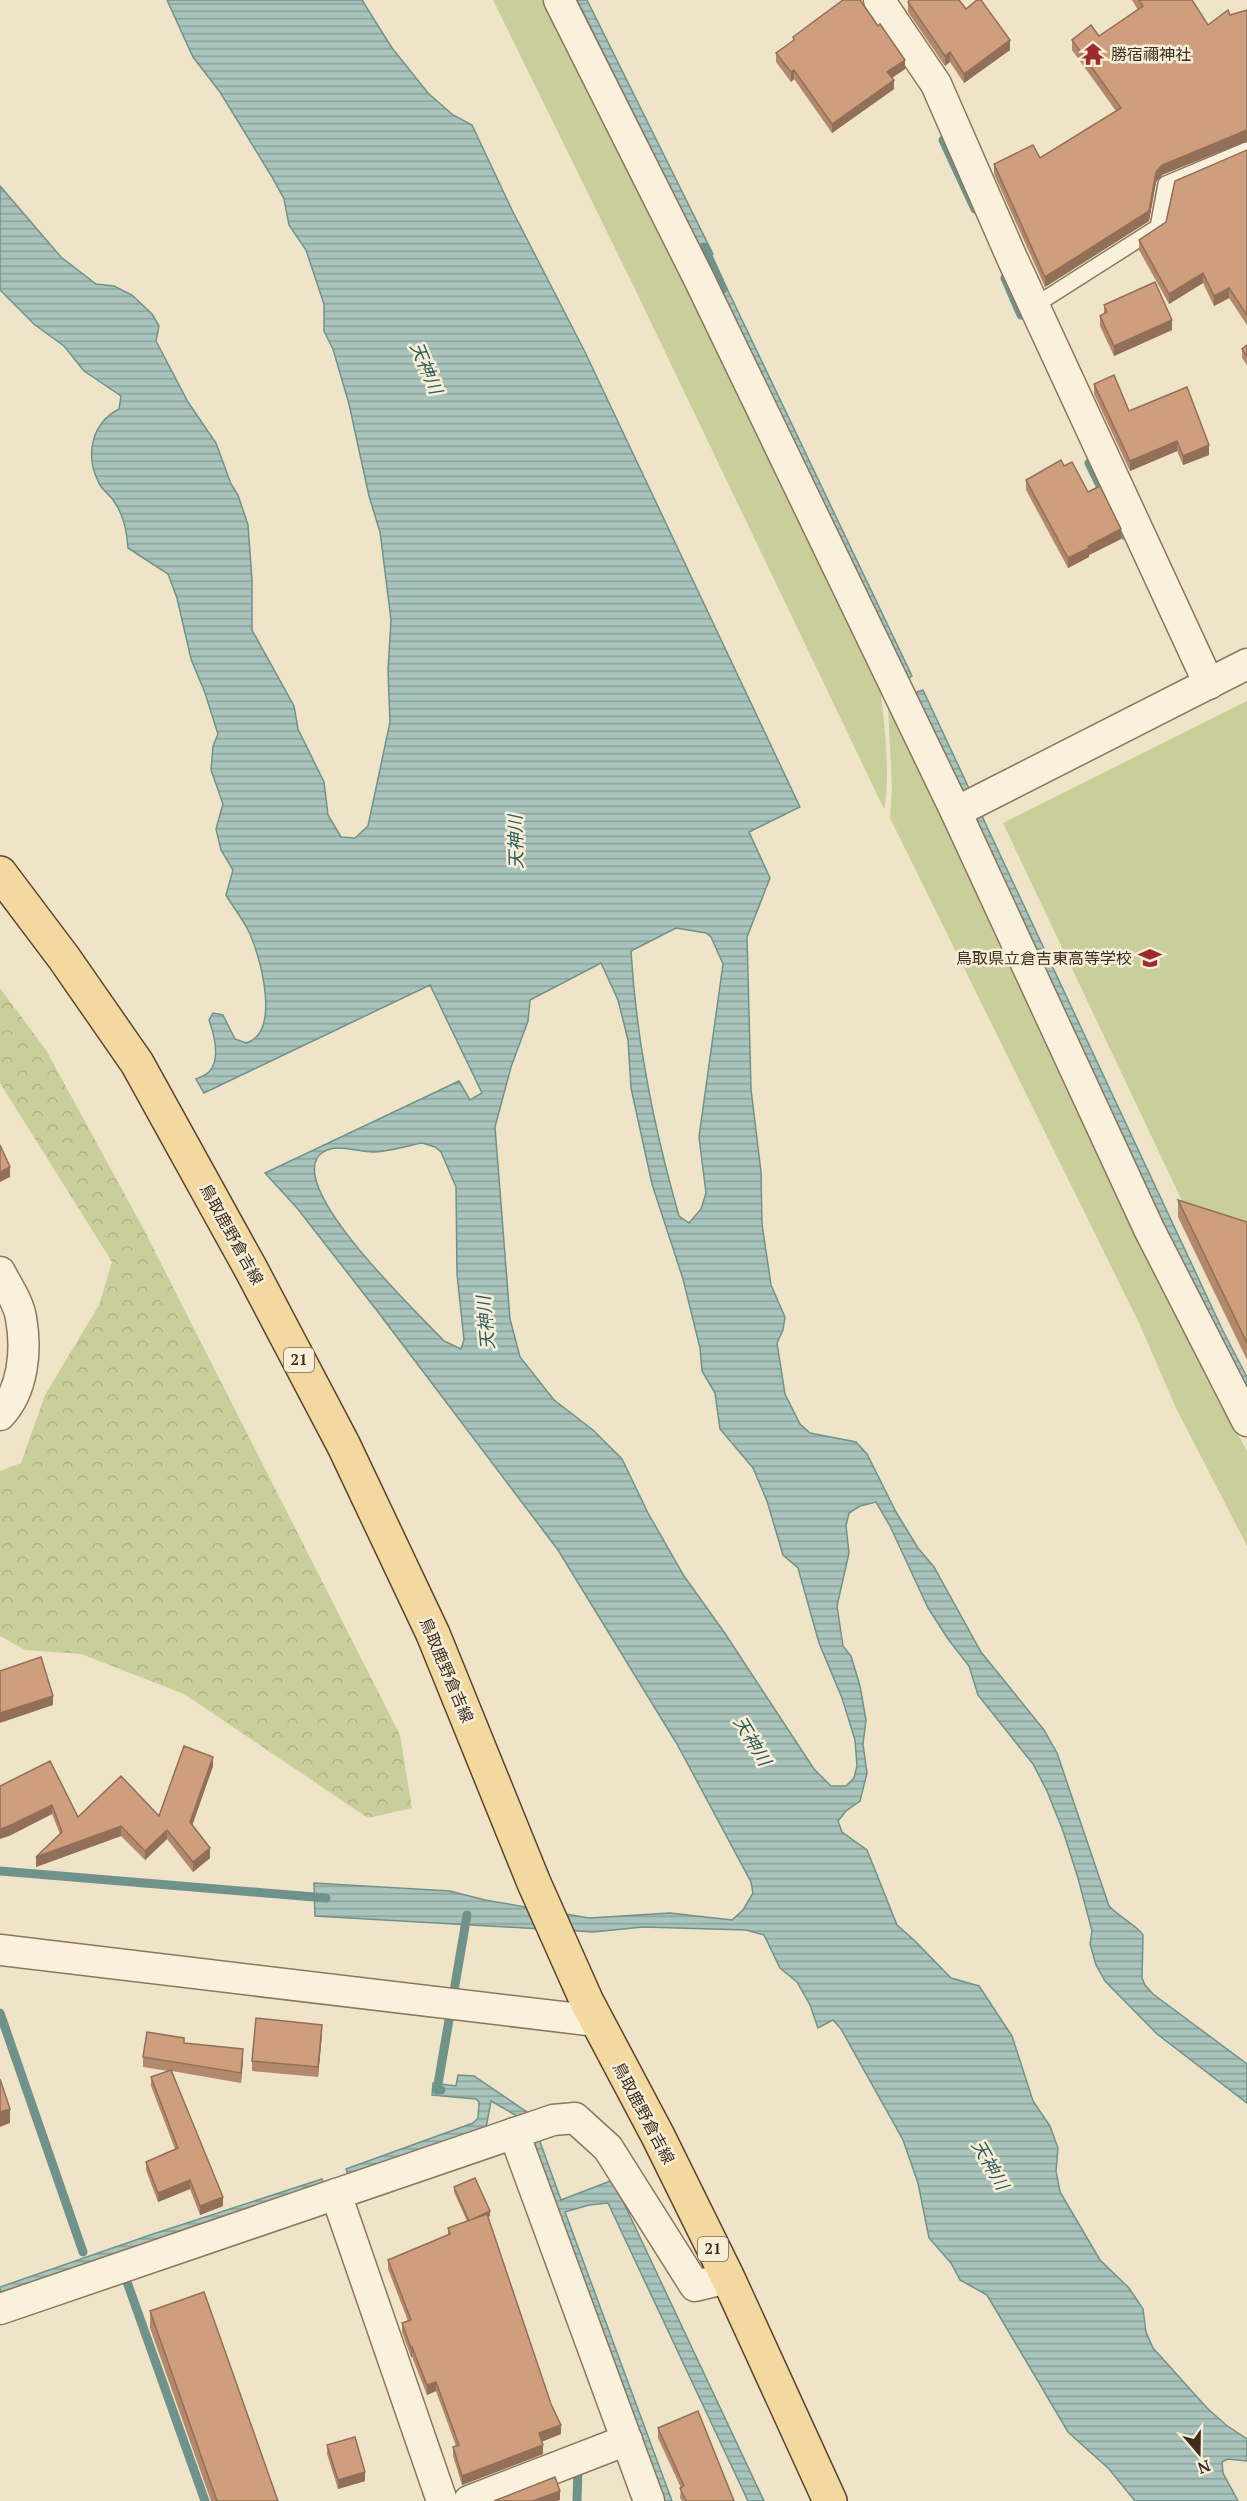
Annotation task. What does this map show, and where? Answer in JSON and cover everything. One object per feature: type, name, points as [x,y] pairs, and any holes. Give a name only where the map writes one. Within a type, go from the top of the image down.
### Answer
[{"type":"main road","name":"鳥取鹿野倉吉線","points":[[0,873],[64,958],[137,1063],[252,1271],[344,1446],[433,1634],[534,1882],[591,2012],[658,2136],[728,2278],[830,2501]]},
{"type":"street","points":[[559,0],[699,279],[956,812],[1149,1229],[1247,1421]]},
{"type":"street","points":[[888,3],[936,84],[1034,306],[1209,684]]},
{"type":"street","points":[[956,812],[1247,664]]},
{"type":"street","points":[[0,1272],[21,1317],[23,1365],[9,1405],[0,1415]]},
{"type":"street","points":[[0,1950],[591,2012]]},
{"type":"street","points":[[0,2309],[553,2120],[575,2118],[608,2148],[695,2286],[728,2278]]},
{"type":"street","points":[[514,2133],[650,2501]]},
{"type":"street","points":[[336,2194],[442,2501]]},
{"type":"street","points":[[469,2501],[627,2440]]},
{"type":"lane","points":[[1034,306],[1158,227],[1166,184],[1247,150]]},
{"type":"green space","points":[[493,0],[549,0],[879,682],[887,764],[884,809],[633,285]]},
{"type":"green space","name":"鳥取県立倉吉東高等学校","points":[[1247,701],[1247,1222],[1184,1205],[1003,823]]},
{"type":"green space","points":[[892,708],[1224,1408],[1247,1451],[1247,1546],[1176,1408],[1139,1323],[890,818],[892,787],[888,709]]},
{"type":"green space","points":[[0,988],[46,1050],[143,1228],[400,1735],[412,1808],[368,1818],[184,1694],[81,1654],[25,1650],[0,1636],[0,1471],[21,1463],[45,1395],[99,1305],[112,1262],[0,1083]]},
{"type":"water","name":"天神川","points":[[167,0],[362,0],[392,48],[428,93],[453,115],[472,125],[512,210],[585,352],[800,807],[749,832],[770,878],[747,937],[751,1089],[761,1172],[762,1224],[771,1285],[785,1317],[783,1330],[777,1343],[785,1394],[800,1424],[810,1433],[856,1442],[867,1454],[896,1512],[918,1548],[934,1567],[981,1652],[1044,1730],[1057,1753],[1109,1906],[1143,1935],[1142,1978],[1145,1985],[1153,1994],[1247,2064],[1247,2103],[1157,2034],[1105,1981],[1096,1965],[1090,1944],[1092,1931],[1078,1878],[1047,1791],[1033,1764],[978,1695],[969,1666],[928,1608],[890,1526],[876,1502],[860,1506],[849,1513],[846,1526],[849,1553],[837,1606],[843,1646],[851,1656],[860,1686],[866,1720],[863,1744],[867,1773],[860,1801],[846,1811],[838,1821],[842,1832],[867,1850],[897,1925],[951,1978],[979,1986],[1012,2036],[1033,2101],[1050,2126],[1058,2148],[1056,2171],[1060,2192],[1100,2260],[1129,2288],[1143,2309],[1146,2332],[1153,2348],[1207,2408],[1247,2439],[1247,2461],[1228,2459],[1222,2462],[1223,2473],[1238,2501],[1135,2501],[1109,2469],[1068,2432],[987,2295],[960,2280],[951,2263],[929,2238],[918,2183],[903,2140],[841,2029],[833,2020],[818,2028],[810,2005],[797,1982],[780,1968],[764,1935],[746,1930],[643,1927],[593,1932],[315,1916],[314,1883],[450,1891],[485,1900],[589,1918],[670,1913],[732,1920],[743,1910],[753,1893],[751,1882],[677,1744],[558,1550],[378,1312],[297,1208],[265,1173],[459,1081],[470,1100],[482,1093],[430,985],[204,1093],[196,1079],[209,1072],[215,1060],[214,1039],[209,1020],[213,1013],[223,1015],[235,1039],[246,1043],[257,1036],[263,1024],[266,1009],[262,974],[253,941],[226,895],[233,870],[221,850],[216,829],[223,804],[211,770],[213,746],[218,734],[191,659],[177,598],[168,574],[128,548],[121,513],[99,484],[94,471],[92,450],[97,431],[110,415],[119,409],[121,396],[84,371],[64,346],[35,325],[0,290],[0,186],[61,257],[96,284],[114,286],[132,295],[152,314],[159,326],[156,341],[188,402],[216,443],[231,484],[238,495],[248,525],[252,580],[252,630],[294,706],[298,729],[324,782],[328,815],[341,837],[355,838],[368,826],[390,722],[388,670],[391,620],[380,532],[369,496],[349,404],[333,349],[324,331],[324,304],[306,250],[289,225],[284,199],[272,177],[220,92],[193,57]],"holes":[[[676,928],[706,933],[711,937],[723,964],[699,1137],[706,1193],[701,1209],[689,1223],[679,1216],[662,1151],[642,1050],[631,951]],[[601,963],[618,1000],[628,1040],[631,1088],[652,1184],[683,1279],[700,1348],[702,1371],[715,1393],[720,1429],[753,1468],[767,1501],[783,1555],[798,1568],[819,1643],[842,1698],[855,1740],[857,1766],[854,1778],[846,1786],[831,1786],[814,1769],[724,1632],[684,1576],[648,1513],[622,1459],[593,1430],[554,1400],[520,1357],[510,1319],[495,1127],[511,1067],[528,1021],[530,1000]],[[422,1143],[435,1147],[441,1152],[456,1187],[457,1274],[464,1340],[461,1349],[444,1341],[385,1279],[336,1219],[320,1191],[314,1168],[323,1152],[335,1148],[367,1152],[391,1150]]]},
{"type":"water","points":[[577,0],[587,0],[713,254],[706,259]]},
{"type":"water","points":[[721,276],[912,676],[906,680],[716,281]]},
{"type":"water","points":[[923,690],[1223,1331],[1247,1377],[1247,1396],[1215,1334],[914,693]]},
{"type":"water","points":[[458,2075],[474,2076],[530,2114],[561,2200],[613,2180],[764,2501],[748,2501],[608,2203],[589,2205],[565,2212],[672,2501],[657,2501],[517,2116],[491,2101],[486,2128],[349,2178],[346,2169],[473,2123],[478,2118],[479,2102],[476,2099],[432,2095],[433,2083],[456,2086]]},
{"type":"water","points":[[322,2179],[325,2186],[0,2296],[0,2287]]},
{"type":"building","points":[[843,0],[860,0],[905,60],[887,72],[894,80],[832,124],[794,70],[791,72],[776,53],[794,40],[793,37]]},
{"type":"building","points":[[910,0],[959,0],[966,9],[977,0],[981,0],[1010,40],[964,74],[950,52],[945,56],[908,2]]},
{"type":"building","points":[[1139,0],[1192,0],[1208,25],[1228,10],[1230,15],[1247,10],[1247,130],[1162,165],[1156,172],[1149,211],[1045,277],[994,164],[1033,145],[1040,158],[1121,108],[1072,40],[1091,25],[1099,36],[1143,6]]},
{"type":"building","points":[[1247,150],[1247,315],[1229,288],[1214,296],[1203,273],[1169,294],[1139,240],[1166,222],[1175,181]]},
{"type":"building","points":[[1155,282],[1172,320],[1114,346],[1100,316],[1107,312],[1104,305]]},
{"type":"building","points":[[1247,345],[1247,356],[1242,349]]},
{"type":"building","points":[[1114,375],[1129,411],[1187,387],[1209,445],[1183,456],[1177,441],[1130,461],[1094,384]]},
{"type":"building","points":[[1061,460],[1064,466],[1072,462],[1088,492],[1100,486],[1121,529],[1068,558],[1026,480]]},
{"type":"building","points":[[0,1145],[10,1167],[0,1172]]},
{"type":"building","points":[[1178,1200],[1247,1222],[1247,1343]]},
{"type":"building","points":[[41,1657],[53,1696],[0,1713],[0,1671]]},
{"type":"building","points":[[184,1746],[213,1757],[190,1822],[210,1848],[193,1862],[167,1830],[145,1851],[121,1826],[36,1857],[62,1832],[52,1805],[0,1829],[0,1786],[50,1761],[78,1817],[121,1776],[159,1816]]},
{"type":"building","points":[[256,2018],[322,2025],[318,2067],[252,2061]]},
{"type":"building","points":[[147,2032],[184,2038],[184,2043],[243,2049],[241,2073],[143,2057]]},
{"type":"building","points":[[171,2070],[223,2197],[200,2206],[190,2180],[158,2193],[146,2162],[178,2148],[151,2077]]},
{"type":"building","points":[[0,2079],[10,2109],[0,2112]]},
{"type":"building","points":[[475,2178],[490,2211],[469,2221],[454,2187]]},
{"type":"building","points":[[487,2214],[551,2404],[561,2425],[539,2433],[543,2445],[462,2476],[453,2447],[459,2445],[436,2382],[427,2385],[411,2348],[402,2323],[411,2320],[388,2260],[450,2234],[448,2228]]},
{"type":"building","points":[[204,2292],[278,2501],[217,2501],[150,2311]]},
{"type":"building","points":[[698,2411],[734,2501],[686,2501],[680,2488],[684,2486],[658,2428]]},
{"type":"building","points":[[355,2437],[365,2472],[338,2480],[327,2445]]},
{"type":"building","points":[[555,2477],[560,2491],[533,2501],[494,2501]]},
{"type":"waterway","points":[[943,140],[975,209]]},
{"type":"waterway","points":[[704,247],[723,289]]},
{"type":"waterway","points":[[1005,278],[1021,315]]},
{"type":"waterway","points":[[1089,463],[1124,535]]},
{"type":"waterway","points":[[0,1871],[326,1898]]},
{"type":"waterway","points":[[441,2090],[437,2090],[467,1915]]},
{"type":"waterway","points":[[0,2013],[83,2252]]},
{"type":"waterway","points":[[127,2282],[205,2501]]},
{"type":"waterway","points":[[577,2501],[578,2466]]},
{"type":"place","name":"勝宿禰神社","points":[[1093,54]]},
{"type":"place","name":"鳥取県立倉吉東高等学校","points":[[1150,958]]}]
